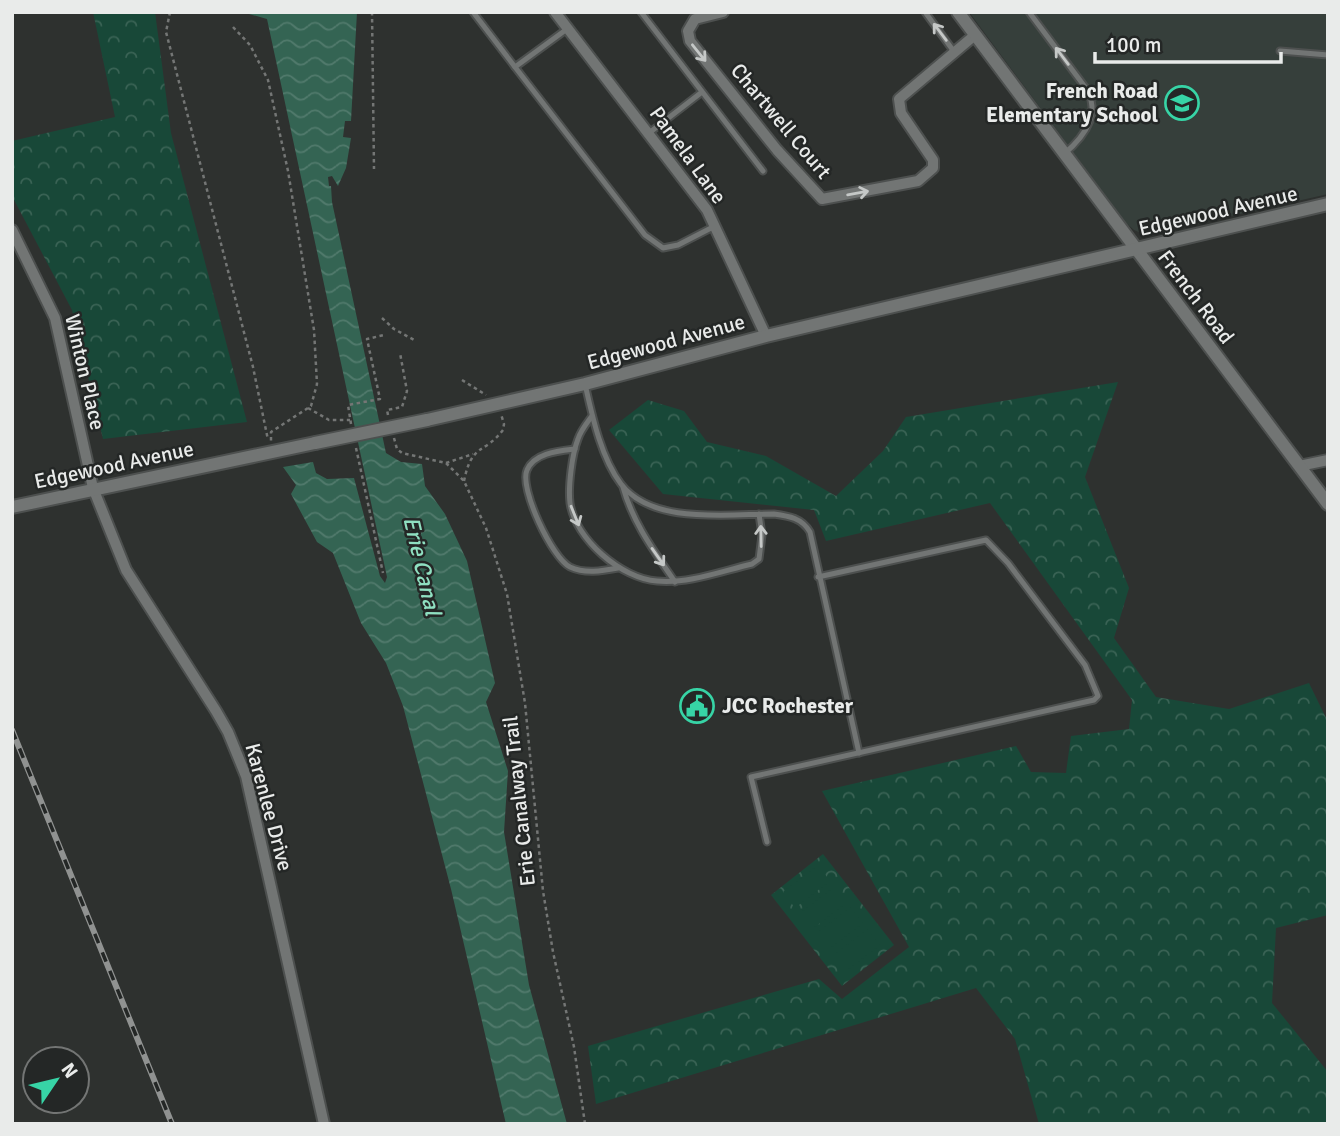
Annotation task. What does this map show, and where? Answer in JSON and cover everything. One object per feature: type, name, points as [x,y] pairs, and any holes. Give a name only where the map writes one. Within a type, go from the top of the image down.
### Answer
[{"type":"street","name":"Pamela Lane","points":[[555,12],[699,198],[715,226],[766,336]]},
{"type":"street","name":"Chartwell Court","points":[[723,12],[695,19],[688,31],[690,41],[777,150],[822,199],[918,181],[929,174],[933,168],[933,160],[901,113],[899,99],[975,34]]},
{"type":"street","name":"French Road","points":[[961,13],[1328,505]]},
{"type":"street","name":"Edgewood Avenue","points":[[12,507],[585,384],[766,336],[1328,204]]},
{"type":"street","name":"Winton Place","points":[[12,230],[55,318],[93,488]]},
{"type":"street","points":[[1299,466],[1328,460]]},
{"type":"street","name":"Karenlee Drive","points":[[93,488],[126,570],[216,711],[242,765],[324,1124]]},
{"type":"lane","points":[[473,12],[645,235],[663,248],[678,245],[715,226]]},
{"type":"lane","points":[[641,12],[763,171]]},
{"type":"lane","points":[[925,12],[956,53]]},
{"type":"lane","points":[[1029,12],[1088,91],[1093,102],[1092,116],[1085,131],[1077,143],[1064,154]]},
{"type":"lane","points":[[515,67],[567,29]]},
{"type":"lane","points":[[1280,51],[1328,55]]},
{"type":"lane","points":[[649,133],[702,92]]},
{"type":"lane","points":[[585,384],[592,416],[612,471],[622,486],[630,510],[645,538],[675,582]]},
{"type":"lane","points":[[592,416],[578,436],[570,500],[572,510],[586,537],[618,568],[654,581],[675,582],[752,564],[759,559],[762,535],[759,514]]},
{"type":"lane","points":[[575,449],[553,452],[538,458],[527,469],[525,479],[537,518],[550,545],[564,563],[583,571],[618,568]]},
{"type":"lane","points":[[622,486],[654,507],[674,513],[789,516],[806,524],[859,753]]},
{"type":"lane","points":[[766,842],[751,777],[1094,700],[1098,696],[1085,665],[1008,563],[986,540],[818,577]]},
{"type":"path","points":[[170,12],[166,32],[253,367],[271,452]]},
{"type":"path","points":[[372,12],[374,170]]},
{"type":"path","points":[[233,27],[250,45],[268,80],[288,171],[314,330],[317,384],[309,408],[271,432],[271,452]]},
{"type":"path","points":[[382,318],[394,329],[416,341]]},
{"type":"path","points":[[353,433],[348,405],[380,399],[367,339],[384,335]]},
{"type":"path","points":[[390,422],[387,410],[402,407],[407,398],[400,354]]},
{"type":"path","points":[[462,380],[487,396]]},
{"type":"path","points":[[309,408],[329,420],[350,421]]},
{"type":"path","points":[[392,433],[395,444],[402,453],[446,463],[473,454],[500,434],[504,424],[503,416]]},
{"type":"path","points":[[356,446],[383,573]]},
{"type":"path","points":[[464,481],[473,454]]},
{"type":"path","name":"Erie Canalway Trail","points":[[446,463],[464,481],[486,528],[507,594],[525,703],[543,891],[553,952],[574,1046],[585,1124]]},
{"type":"shaded area","name":"French Road Elementary School","points":[[969,12],[1328,12],[1328,194],[1156,233],[1143,234],[1134,230],[1125,222]]},
{"type":"green space","points":[[93,12],[155,12],[171,133],[247,422],[103,439],[72,310],[12,196],[12,141],[115,117]]},
{"type":"green space","points":[[1118,382],[1085,477],[1129,588],[1114,638],[1156,697],[1229,709],[1309,683],[1328,722],[1328,915],[1276,928],[1272,1003],[1328,1072],[1328,1124],[1039,1124],[1015,1039],[976,988],[596,1104],[588,1046],[819,979],[842,999],[909,947],[822,791],[1016,746],[1031,772],[1066,773],[1071,736],[1129,729],[1132,700],[990,503],[826,541],[814,510],[663,494],[609,430],[648,400],[684,411],[707,442],[766,456],[836,496],[883,451],[906,417]]},
{"type":"green space","points":[[823,854],[894,945],[842,986],[771,895]]},
{"type":"green space","points":[[818,865],[830,881],[795,908],[783,892]]},
{"type":"green space","points":[[834,887],[846,903],[811,930],[799,914]]},
{"type":"green space","points":[[850,907],[863,923],[828,950],[816,934]]},
{"type":"green space","points":[[867,929],[880,945],[845,972],[833,956]]},
{"type":"water","name":"Erie Canal","points":[[242,12],[357,12],[351,121],[345,121],[343,137],[351,138],[346,168],[338,186],[332,176],[328,177],[332,202],[386,453],[401,462],[422,464],[425,486],[445,514],[467,561],[495,683],[486,702],[508,771],[504,832],[529,985],[567,1124],[506,1124],[451,889],[403,706],[386,663],[361,623],[333,553],[317,542],[291,494],[296,485],[283,467],[313,462],[316,473],[327,479],[354,478],[380,576],[385,583],[387,577],[267,19]]},
{"type":"railway","points":[[12,730],[172,1124]]},
{"type":"place","name":"French Road Elementary School","points":[[1182,103]]},
{"type":"place","name":"JCC Rochester","points":[[697,706]]}]
